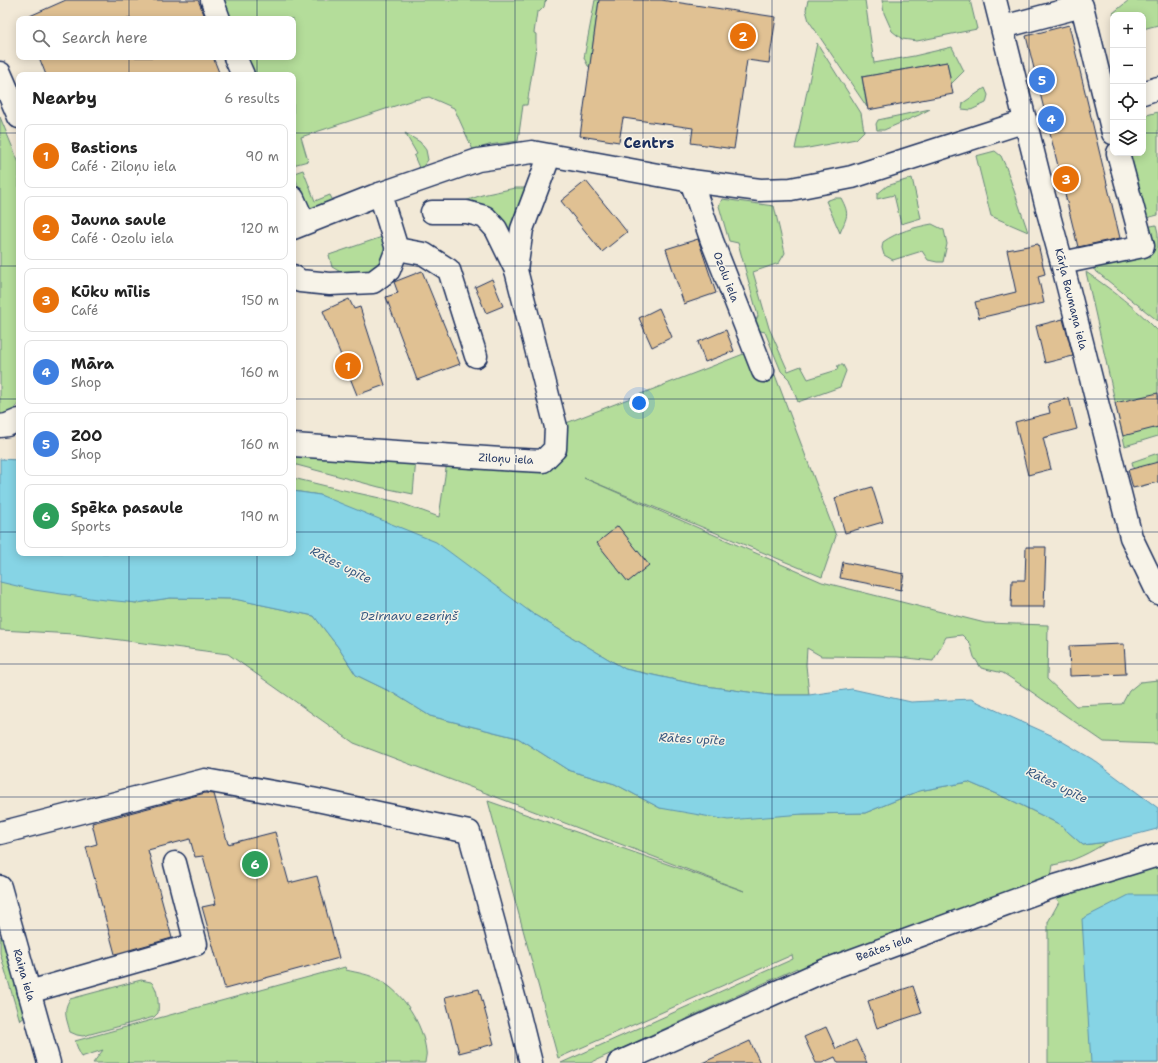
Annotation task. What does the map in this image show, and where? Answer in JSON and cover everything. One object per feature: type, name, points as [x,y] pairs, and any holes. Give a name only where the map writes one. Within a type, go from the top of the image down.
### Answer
[{"type":"street","points":[[212,0],[219,16]]},
{"type":"street","name":"Kārļa Baumaņa iela","points":[[996,0],[1048,212],[1131,537],[1158,593]]},
{"type":"street","points":[[1003,27],[1082,6],[1109,102],[1111,120]]},
{"type":"street","points":[[236,60],[241,72]]},
{"type":"street","points":[[0,74],[16,110]]},
{"type":"street","points":[[1146,92],[1158,88]]},
{"type":"street","points":[[296,214],[380,194],[478,160],[532,152],[691,181],[760,190],[791,189],[852,178],[1026,121]]},
{"type":"street","points":[[1062,262],[1143,246],[1119,156]]},
{"type":"street","name":"Ziloņu iela","points":[[516,270],[522,229],[546,165]]},
{"type":"street","name":"Ozolu iela","points":[[691,181],[712,241],[763,371]]},
{"type":"street","points":[[296,278],[300,281],[330,284],[373,282],[389,270],[397,249],[380,194]]},
{"type":"street","name":"Ziloņu iela","points":[[296,445],[543,461],[555,450],[556,428],[516,270],[496,229],[485,217],[467,212],[432,212]]},
{"type":"street","points":[[397,249],[424,254],[449,270],[476,356]]},
{"type":"street","points":[[0,426],[16,421]]},
{"type":"street","points":[[0,833],[205,780],[312,799],[470,832],[531,1063]]},
{"type":"street","name":"Beātes iela","points":[[619,1063],[826,970],[1049,888],[1158,855]]},
{"type":"street","points":[[29,992],[196,944],[175,864]]},
{"type":"street","name":"Raiņa iela","points":[[0,887],[49,1063]]},
{"type":"green space","points":[[217,0],[547,0],[544,7],[537,12],[534,33],[536,34],[536,47],[527,105],[523,105],[518,141],[489,145],[473,150],[454,108],[429,97],[413,100],[301,137],[308,161],[296,164],[296,72],[248,72],[242,60],[296,60],[296,16],[224,16]]},
{"type":"green space","points":[[595,0],[599,0],[590,67],[584,58]]},
{"type":"green space","points":[[808,0],[865,0],[874,63],[952,47],[964,71],[951,84],[947,62],[862,77],[867,107],[809,21],[806,10]]},
{"type":"green space","points":[[882,0],[970,0],[977,29],[917,41],[902,39],[892,31],[884,13]]},
{"type":"green space","points":[[1129,0],[1158,0],[1158,25],[1146,28],[1146,12],[1114,12]]},
{"type":"green space","points":[[817,43],[861,113],[864,131],[856,139],[803,149],[795,149]]},
{"type":"green space","points":[[985,88],[988,95],[986,103],[971,110],[962,109],[963,103]]},
{"type":"green space","points":[[930,109],[884,130],[877,130],[876,124],[878,120]]},
{"type":"green space","points":[[1158,112],[1158,215],[1142,219],[1128,156],[1146,156],[1146,115]]},
{"type":"green space","points":[[0,117],[16,156],[16,413],[0,421]]},
{"type":"green space","points":[[405,133],[420,142],[426,150],[428,160],[420,170],[414,156],[417,154]]},
{"type":"green space","points":[[995,151],[1001,156],[1006,167],[1028,232],[991,216],[976,156]]},
{"type":"green space","points":[[303,170],[315,201],[330,195],[332,199],[329,207],[308,211],[296,181],[296,172]]},
{"type":"green space","points":[[912,178],[921,218],[901,224],[894,195],[877,199],[877,194],[887,186]]},
{"type":"green space","points":[[515,188],[529,188],[515,230],[507,231],[448,207],[482,195]]},
{"type":"green space","points":[[834,198],[841,198],[846,208],[846,219],[840,233],[826,201]]},
{"type":"green space","points":[[722,199],[774,206],[785,253],[779,263],[753,272],[769,328],[788,371],[801,366],[808,379],[837,370],[838,365],[843,365],[846,371],[840,387],[798,402],[789,379],[781,371],[765,332],[756,330],[754,324],[758,316],[738,243],[729,241],[719,206]]},
{"type":"green space","points":[[932,224],[944,230],[947,244],[943,262],[928,260],[922,251],[893,260],[884,255],[882,248],[883,242],[888,238],[906,230]]},
{"type":"green space","points":[[1156,225],[1158,233],[1158,321],[1091,266],[1153,252],[1146,227]]},
{"type":"green space","points":[[382,237],[388,246],[382,262],[370,274],[349,277],[332,267],[329,255]]},
{"type":"green space","points":[[1086,272],[1124,300],[1158,331],[1158,436],[1125,446]]},
{"type":"green space","points":[[764,346],[836,536],[822,577],[584,478],[822,582],[985,623],[1048,625],[1047,679],[1076,706],[1122,704],[1129,691],[1140,682],[1158,680],[1158,744],[1104,742],[1003,673],[981,668],[974,657],[970,643],[962,635],[946,637],[933,661],[898,657],[821,656],[807,648],[806,665],[809,695],[769,695],[699,685],[625,669],[533,614],[320,495],[296,491],[296,479],[398,502],[439,517],[448,455],[543,461],[556,427]]},
{"type":"green space","points":[[296,451],[416,459],[413,494],[379,487],[296,465]]},
{"type":"green space","points":[[1158,453],[1158,482],[1137,487],[1132,462]]},
{"type":"green space","points":[[0,581],[136,603],[170,598],[235,599],[314,616],[338,647],[356,675],[393,693],[430,716],[518,738],[568,770],[615,784],[660,808],[803,814],[865,813],[919,791],[968,782],[1015,802],[1059,824],[1083,845],[1107,842],[1075,859],[1053,865],[1049,888],[802,980],[797,968],[590,1063],[561,1063],[793,959],[792,955],[558,1058],[488,801],[744,891],[354,743],[228,654],[74,634],[0,630]]},
{"type":"green space","points":[[1158,855],[1158,1063],[1048,1063],[1048,922],[1059,902],[1049,888]]},
{"type":"green space","points":[[1,936],[6,936],[28,1014],[20,1021],[0,953]]},
{"type":"green space","points":[[345,967],[346,970],[367,975],[388,985],[404,1001],[421,1030],[426,1052],[425,1063],[93,1063],[103,1050],[81,1057],[75,1041]]},
{"type":"green space","points":[[141,980],[151,982],[155,988],[158,997],[158,1013],[154,1017],[83,1036],[70,1032],[66,1007],[70,999]]},
{"type":"water","name":"Dzirnavu ezeriņš","points":[[0,459],[16,460],[16,556],[296,556],[296,491],[320,495],[436,542],[533,614],[625,669],[699,685],[769,695],[809,695],[852,689],[911,702],[971,699],[1053,736],[1092,759],[1158,808],[1158,825],[1157,829],[1107,842],[1083,845],[1059,824],[1015,802],[968,782],[919,791],[865,813],[803,814],[728,820],[660,808],[615,784],[568,770],[518,738],[430,716],[393,693],[356,675],[338,647],[314,616],[234,599],[170,598],[137,603],[34,590],[0,582]]},
{"type":"water","points":[[1129,895],[1158,895],[1158,1063],[1091,1063],[1082,919]]},
{"type":"building","points":[[66,0],[198,0],[205,16],[30,16]]},
{"type":"building","points":[[599,0],[661,0],[776,17],[769,63],[747,60],[734,149],[691,143],[693,128],[623,118],[619,142],[580,136]]},
{"type":"building","points":[[1069,25],[1120,238],[1078,247],[1026,36]]},
{"type":"building","points":[[40,60],[214,60],[219,72],[45,72]]},
{"type":"building","points":[[947,62],[953,94],[868,110],[862,77]]},
{"type":"building","points":[[586,181],[627,232],[602,252],[561,201]]},
{"type":"building","points":[[698,239],[716,293],[684,304],[666,249]]},
{"type":"building","points":[[1038,244],[1045,274],[1038,276],[1044,303],[979,318],[975,302],[1016,292],[1007,250]]},
{"type":"building","points":[[422,271],[460,364],[417,380],[386,297],[398,293],[394,282]]},
{"type":"building","points":[[492,279],[503,306],[486,313],[475,287]]},
{"type":"building","points":[[349,299],[354,309],[360,307],[385,385],[357,395],[323,311]]},
{"type":"building","points":[[659,308],[672,337],[652,347],[639,318]]},
{"type":"building","points":[[1063,319],[1073,356],[1045,363],[1036,326]]},
{"type":"building","points":[[726,330],[734,351],[705,362],[698,342]]},
{"type":"building","points":[[1158,393],[1158,427],[1123,436],[1115,403]]},
{"type":"building","points":[[1069,398],[1077,429],[1043,438],[1051,469],[1028,475],[1015,422],[1050,413],[1048,404]]},
{"type":"building","points":[[1158,462],[1158,482],[1133,488],[1128,470]]},
{"type":"building","points":[[872,487],[883,522],[845,533],[835,498]]},
{"type":"building","points":[[618,526],[649,565],[628,582],[597,543]]},
{"type":"building","points":[[1026,547],[1046,547],[1044,607],[1011,607],[1012,580],[1025,580]]},
{"type":"building","points":[[843,562],[904,574],[901,590],[840,578]]},
{"type":"building","points":[[1124,644],[1126,674],[1070,676],[1069,646]]},
{"type":"building","points":[[205,793],[214,794],[228,844],[275,832],[289,883],[317,876],[339,958],[225,989],[202,907],[216,904],[203,856],[195,857],[190,839],[148,850],[172,938],[115,954],[86,847],[97,844],[92,823]]},
{"type":"building","points":[[913,986],[922,1013],[877,1028],[868,1001]]},
{"type":"building","points":[[479,989],[494,1044],[459,1053],[445,997]]},
{"type":"building","points":[[826,1027],[836,1049],[856,1040],[867,1063],[838,1063],[835,1057],[822,1063],[816,1063],[804,1037]]},
{"type":"building","points":[[750,1041],[760,1063],[702,1063]]},
{"type":"place","name":"Jauna saule","points":[[743,36]]},
{"type":"place","name":"ZOO","points":[[1042,80]]},
{"type":"place","name":"Māra","points":[[1051,119]]},
{"type":"place","name":"Kūku mīlis","points":[[1066,179]]},
{"type":"place","name":"Bastions","points":[[348,366]]},
{"type":"place","name":"Spēka pasaule","points":[[255,864]]},
{"type":"district","name":"Centrs","points":[[649,143]]},
{"type":"water label","name":"Rātes upīte","points":[[341,565]]},
{"type":"water label","name":"Rātes upīte","points":[[692,739]]},
{"type":"water label","name":"Rātes upīte","points":[[1057,785]]}]
